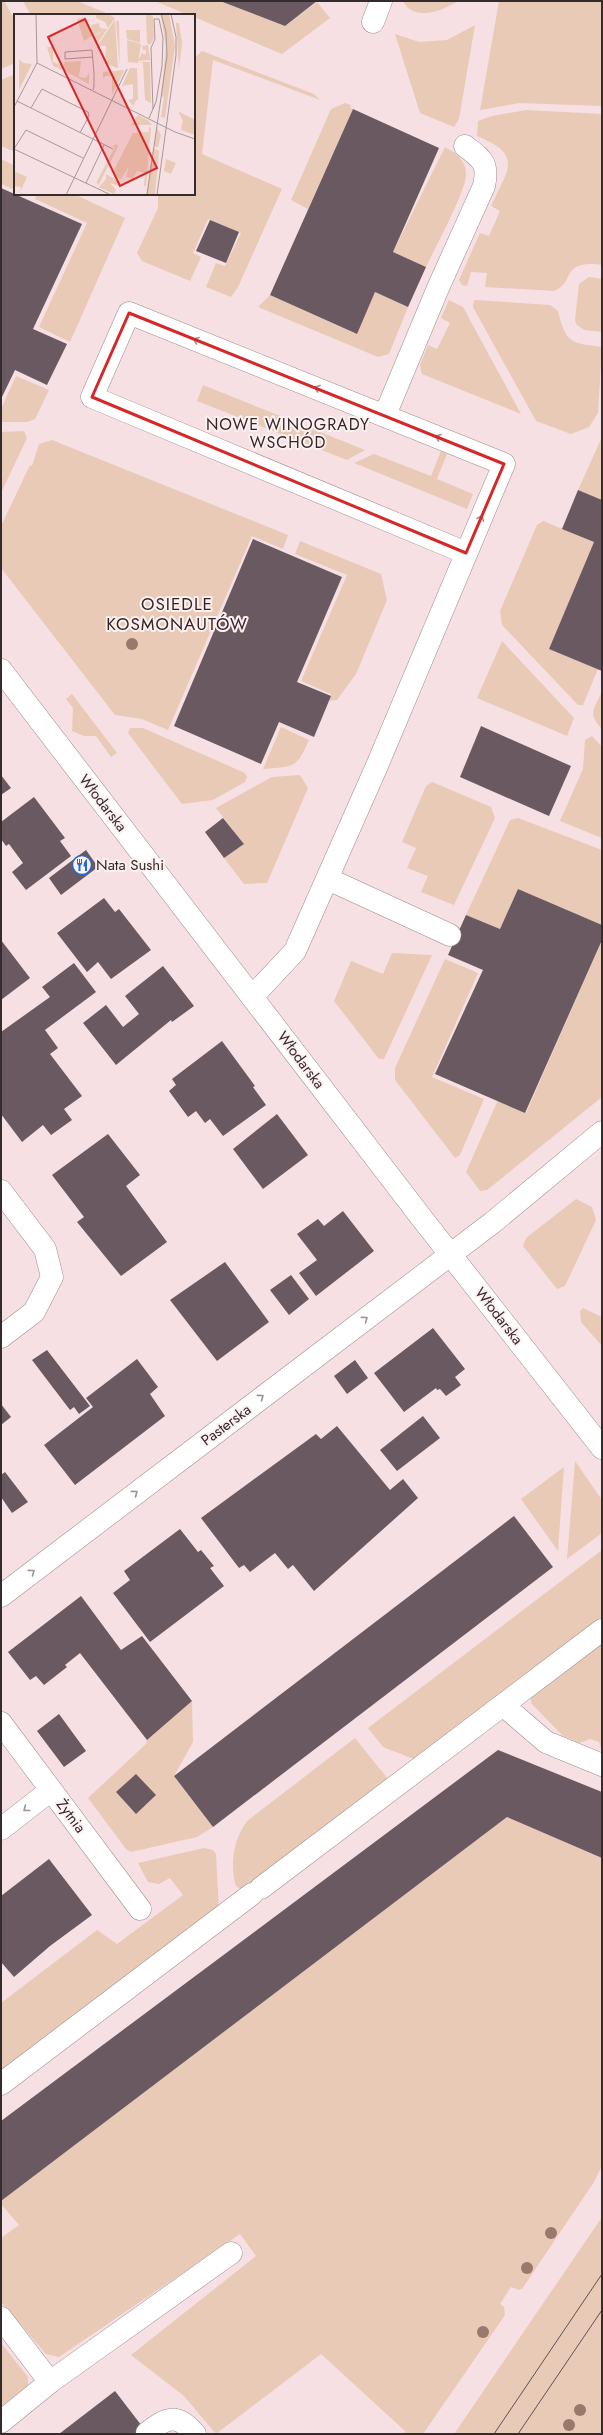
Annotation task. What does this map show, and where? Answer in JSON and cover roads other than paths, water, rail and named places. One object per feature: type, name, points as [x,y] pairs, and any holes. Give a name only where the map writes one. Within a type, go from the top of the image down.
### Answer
[{"type":"street","points":[[373,22],[381,1]]},
{"type":"street","points":[[384,415],[438,288],[484,186],[487,171],[481,158],[465,146]]},
{"type":"street","points":[[252,997],[295,951],[328,879],[504,464],[130,313],[92,398],[466,553]]},
{"type":"street","name":"Włodarska","points":[[1,670],[450,1254],[602,1448]]},
{"type":"street","points":[[328,879],[450,935]]},
{"type":"street","name":"Pasterska","points":[[1,1596],[492,1223],[602,1132]]},
{"type":"street","points":[[1,1192],[46,1249],[52,1277],[34,1312],[1,1337]]},
{"type":"street","points":[[1,2084],[602,1630]]},
{"type":"street","points":[[503,1705],[546,1742],[602,1765]]},
{"type":"street","name":"Żytnia","points":[[1,1723],[140,1909]]},
{"type":"street","points":[[1,1829],[51,1790]]},
{"type":"street","points":[[1,2422],[50,2382],[231,2254]]},
{"type":"street","points":[[1,2318],[50,2382]]},
{"type":"street","points":[[147,2433],[168,2419],[178,2420],[195,2434]]},
{"type":"tram line","points":[[494,2434],[602,2274]]},
{"type":"tram line","points":[[518,2434],[602,2310]]},
{"type":"place","name":"Nata Sushi","points":[[82,865]]},
{"type":"district","name":"NOWE WINOGRADY WSCHÓD","points":[[288,433]]},
{"type":"district","name":"OSIEDLE KOSMONAUTÓW","points":[[177,614]]}]
